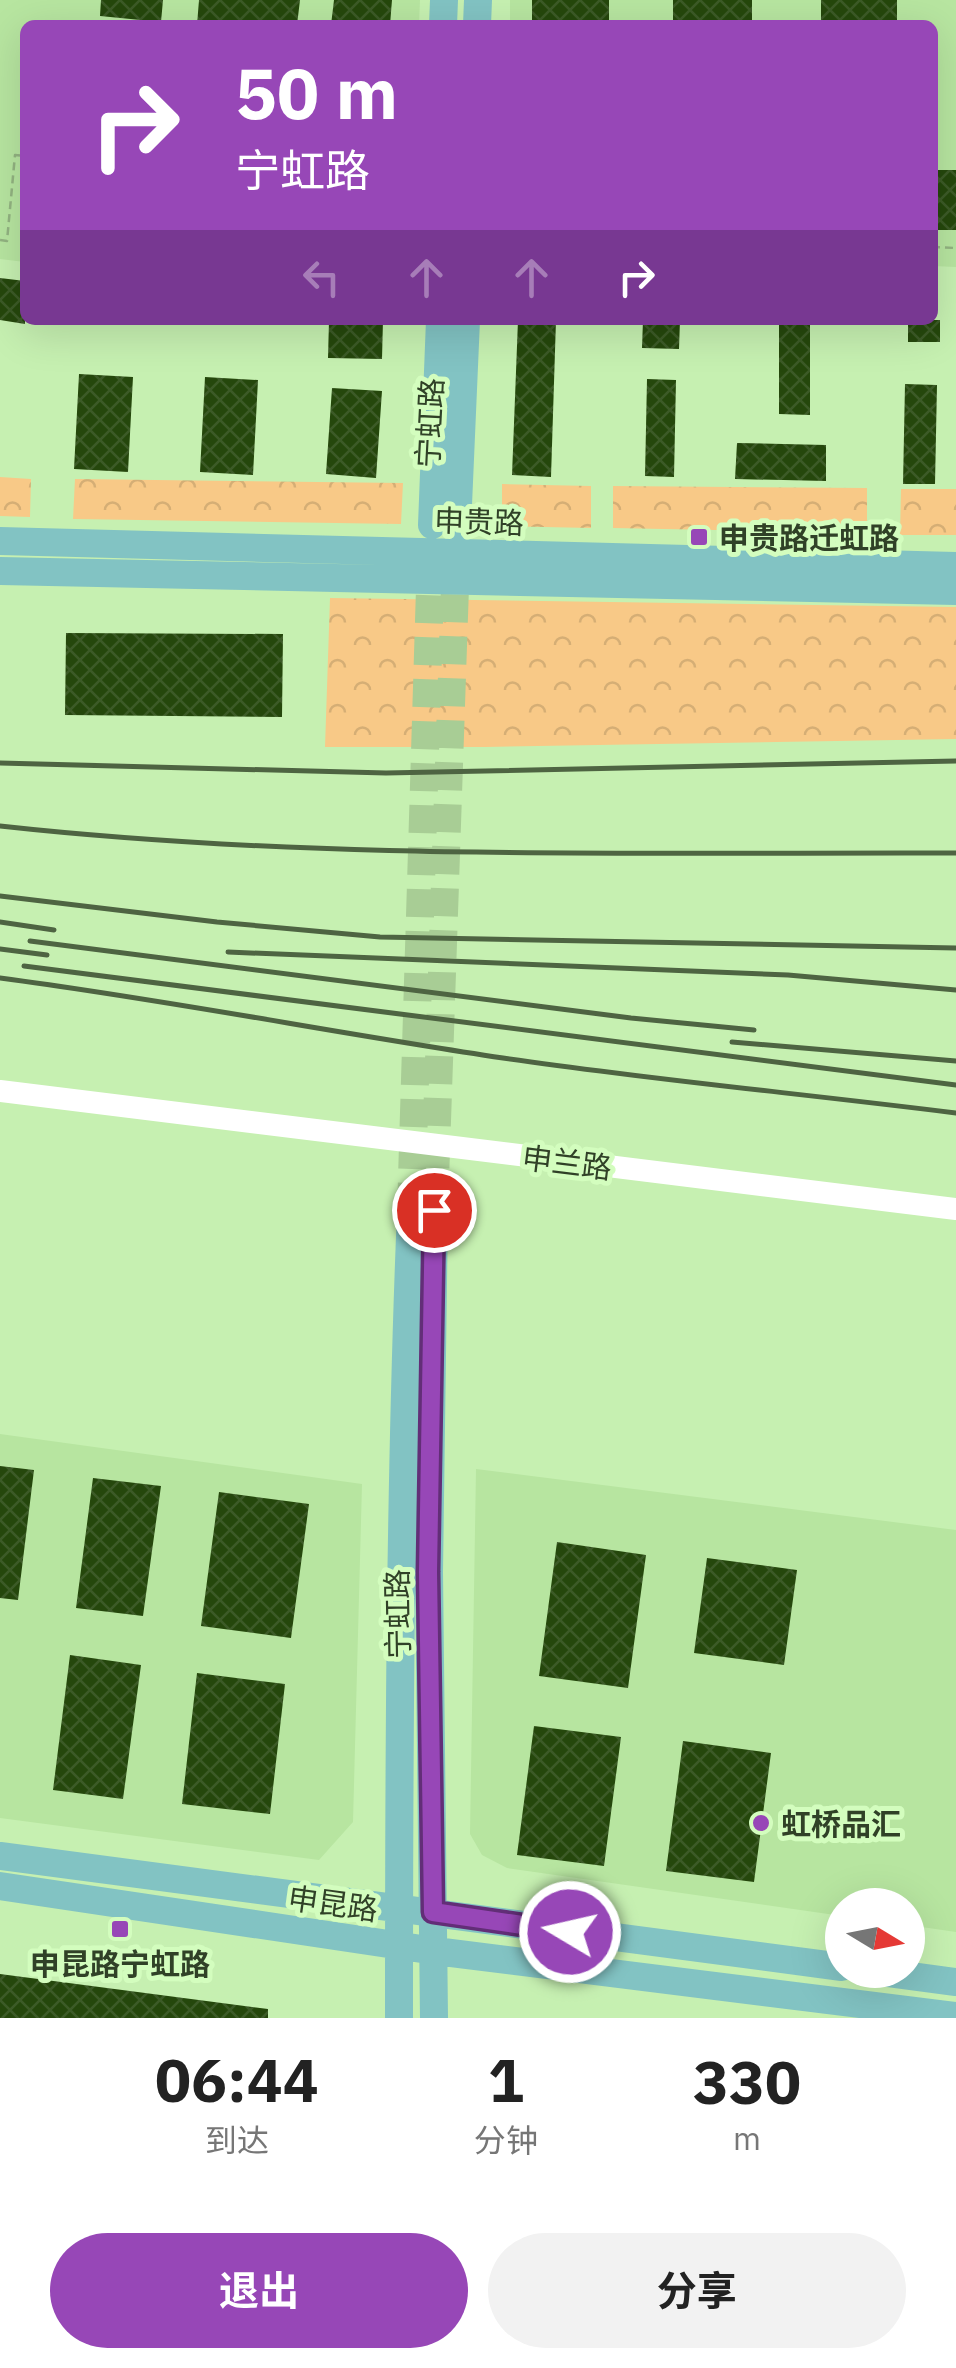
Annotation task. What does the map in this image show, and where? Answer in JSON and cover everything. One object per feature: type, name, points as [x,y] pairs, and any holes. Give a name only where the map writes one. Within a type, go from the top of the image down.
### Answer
[{"type":"main road","name":"宁虹路","points":[[440,325],[444,526],[465,325]]},
{"type":"main road","name":"申贵路","points":[[0,541],[956,566]]},
{"type":"main road","name":"申贵路","points":[[0,572],[956,590]]},
{"type":"main road","name":"宁虹路","points":[[399,2018],[406,1366],[423,1210],[434,2018]]},
{"type":"main road","name":"申昆路","points":[[0,1856],[825,1965]]},
{"type":"main road","name":"申昆路","points":[[0,1886],[434,1950],[956,2016]]},
{"type":"main road","points":[[925,1978],[956,1982]]},
{"type":"street","name":"申兰路","points":[[0,1091],[956,1208]]},
{"type":"path","points":[[0,240],[7,241],[15,155],[20,156]]},
{"type":"shaded area","points":[[0,0],[420,0],[419,20],[20,20],[20,261],[0,259]]},
{"type":"shaded area","points":[[510,0],[956,0],[956,267],[938,266],[938,20],[510,20]]},
{"type":"shaded area","points":[[0,1434],[362,1484],[353,1822],[319,1860],[0,1818]]},
{"type":"shaded area","points":[[476,1469],[956,1530],[956,1932],[925,1927],[925,1888],[825,1888],[825,1914],[507,1868],[482,1855],[470,1834]]},
{"type":"green space","points":[[0,477],[31,479],[30,517],[0,516]]},
{"type":"green space","points":[[75,479],[403,483],[401,524],[73,519]]},
{"type":"green space","points":[[502,484],[591,486],[591,528],[502,526]]},
{"type":"green space","points":[[613,486],[867,488],[867,533],[613,528]]},
{"type":"green space","points":[[901,489],[956,489],[956,535],[900,535]]},
{"type":"green space","points":[[330,598],[956,607],[956,739],[325,747]]},
{"type":"building","points":[[101,0],[163,0],[161,20],[100,16]]},
{"type":"building","points":[[199,0],[300,0],[298,20],[197,20]]},
{"type":"building","points":[[334,0],[392,0],[390,20],[332,20]]},
{"type":"building","points":[[532,0],[609,0],[609,20],[532,20]]},
{"type":"building","points":[[673,0],[752,0],[752,20],[673,20]]},
{"type":"building","points":[[821,0],[897,0],[897,20],[821,20]]},
{"type":"building","points":[[938,170],[956,170],[956,230],[938,230]]},
{"type":"building","points":[[0,278],[20,280],[20,323],[0,320]]},
{"type":"building","points":[[940,320],[940,342],[908,342],[908,325],[938,325]]},
{"type":"building","points":[[329,325],[383,325],[382,359],[328,358]]},
{"type":"building","points":[[518,325],[556,325],[551,477],[512,475]]},
{"type":"building","points":[[643,325],[680,325],[679,349],[642,348]]},
{"type":"building","points":[[779,325],[810,325],[810,415],[779,414]]},
{"type":"building","points":[[79,374],[133,377],[128,472],[74,469]]},
{"type":"building","points":[[205,377],[258,380],[253,475],[200,472]]},
{"type":"building","points":[[647,379],[676,380],[674,477],[645,476]]},
{"type":"building","points":[[905,384],[937,385],[935,484],[903,484]]},
{"type":"building","points":[[332,388],[382,391],[376,478],[326,474]]},
{"type":"building","points":[[737,443],[826,445],[826,481],[735,479]]},
{"type":"building","points":[[66,633],[283,634],[282,717],[65,715]]},
{"type":"building","points":[[0,1466],[34,1470],[18,1600],[0,1598]]},
{"type":"building","points":[[93,1478],[161,1486],[143,1616],[76,1608]]},
{"type":"building","points":[[219,1492],[309,1504],[291,1638],[201,1626]]},
{"type":"building","points":[[557,1542],[646,1555],[628,1688],[539,1676]]},
{"type":"building","points":[[707,1558],[797,1570],[784,1665],[694,1653]]},
{"type":"building","points":[[70,1655],[141,1665],[123,1799],[53,1790]]},
{"type":"building","points":[[197,1673],[285,1684],[270,1814],[182,1804]]},
{"type":"building","points":[[534,1726],[621,1737],[604,1866],[517,1855]]},
{"type":"building","points":[[683,1741],[771,1753],[754,1882],[666,1871]]},
{"type":"building","points":[[0,1974],[268,2009],[268,2018],[0,2018]]},
{"type":"tunnel","points":[[411,1211],[431,556]]},
{"type":"tunnel","points":[[434,1210],[456,557]]},
{"type":"railway","points":[[0,763],[386,773],[956,761]]},
{"type":"railway","points":[[0,826],[238,845],[358,850],[956,853]]},
{"type":"railway","points":[[0,896],[380,937],[956,948]]},
{"type":"railway","points":[[0,922],[54,930]]},
{"type":"railway","points":[[30,941],[631,1018],[754,1030]]},
{"type":"railway","points":[[0,949],[47,955]]},
{"type":"railway","points":[[228,952],[788,975],[956,990]]},
{"type":"railway","points":[[24,966],[956,1085]]},
{"type":"railway","points":[[0,978],[503,1058],[956,1113]]},
{"type":"railway","points":[[732,1042],[956,1061]]},
{"type":"place","name":"申贵路迁虹路","points":[[699,537]]},
{"type":"place","name":"虹桥品汇","points":[[761,1823]]},
{"type":"place","name":"申昆路宁虹路","points":[[120,1929]]},
{"type":"route","points":[[434,1210],[428,1572],[433,1912],[570,1932]]}]
